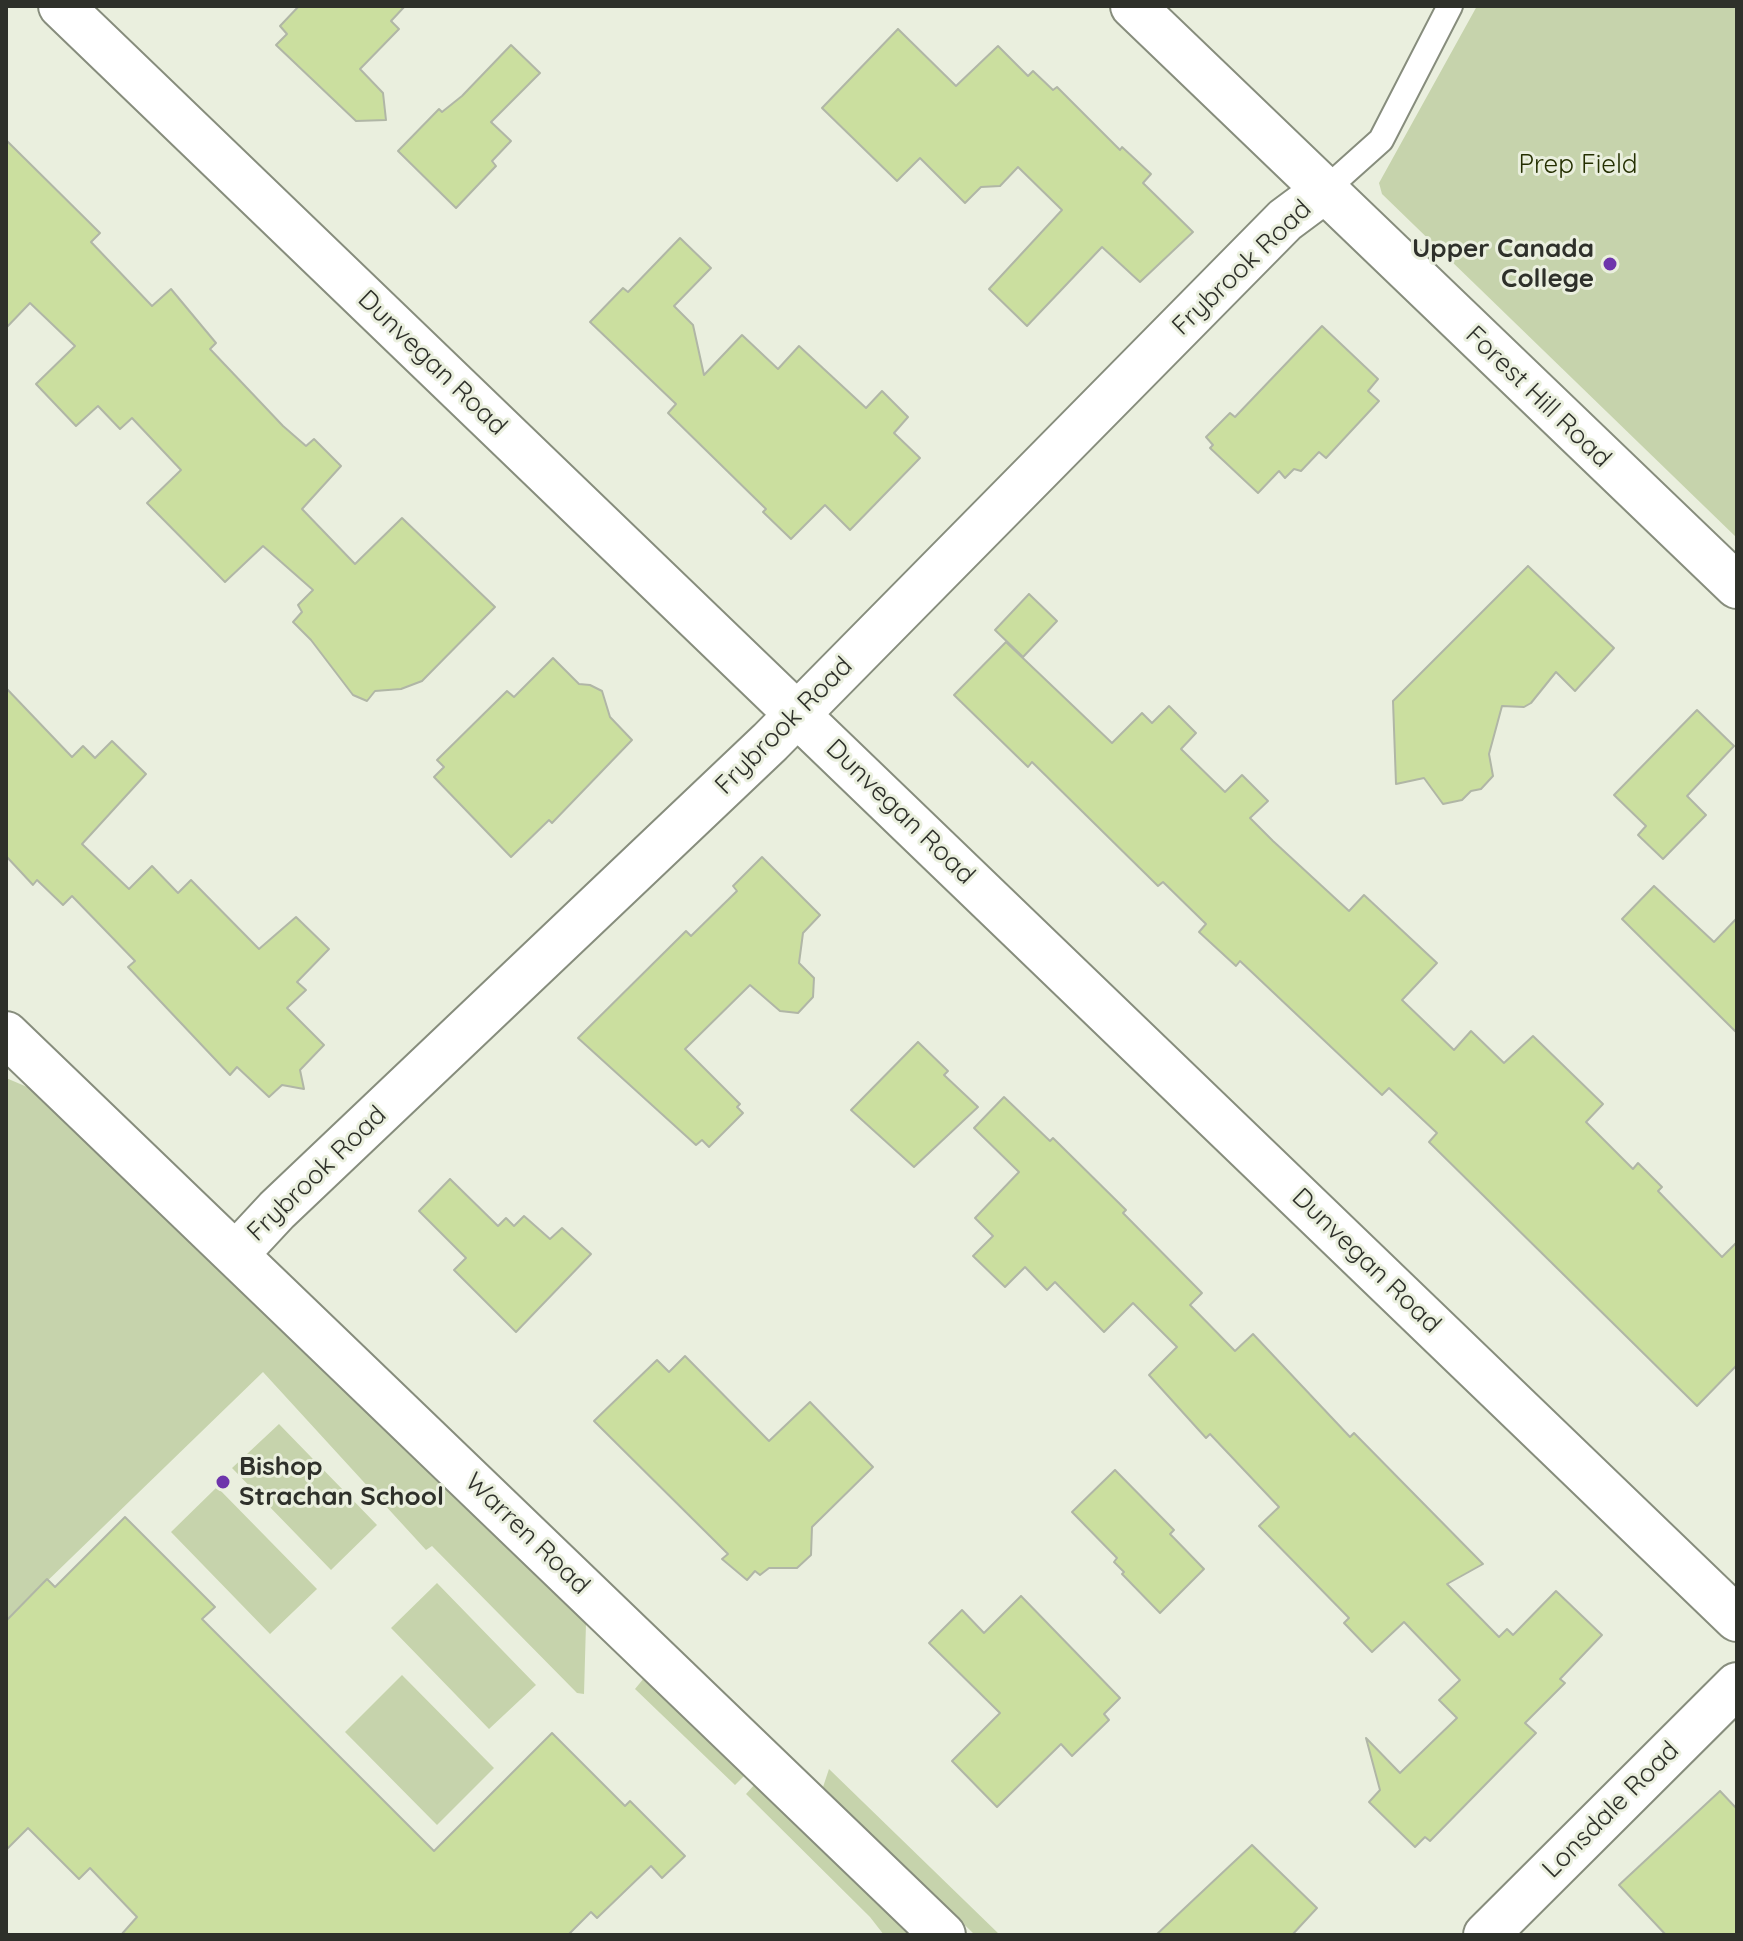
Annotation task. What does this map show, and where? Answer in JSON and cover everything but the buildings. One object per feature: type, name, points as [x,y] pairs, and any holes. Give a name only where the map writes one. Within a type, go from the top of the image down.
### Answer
[{"type":"street","name":"Dunvegan Road","points":[[61,6],[1737,1619]]},
{"type":"street","name":"Forest Hill Road","points":[[1133,6],[1737,586]]},
{"type":"street","name":"Frybrook Road","points":[[237,1253],[277,1210],[798,714],[1285,220],[1324,191]]},
{"type":"street","name":"Warren Road","points":[[6,1034],[943,1935]]},
{"type":"street","name":"Lonsdale Road","points":[[1486,1935],[1737,1685]]},
{"type":"lane","points":[[1324,191],[1381,140],[1450,6]]},
{"type":"green space","name":"Prep Field","points":[[1477,6],[1737,6],[1737,538],[1382,194],[1379,183]]},
{"type":"green space","points":[[6,1078],[32,1089],[586,1623],[584,1694],[577,1693],[432,1546],[426,1550],[263,1372],[6,1621]]},
{"type":"green space","points":[[279,1424],[377,1525],[331,1570],[232,1468]]},
{"type":"green space","points":[[217,1487],[317,1589],[270,1634],[171,1532]]},
{"type":"green space","points":[[437,1583],[536,1685],[489,1729],[391,1628]]},
{"type":"green space","points":[[402,1675],[494,1768],[437,1825],[345,1732]]},
{"type":"green space","points":[[644,1678],[745,1775],[735,1785],[635,1689]]},
{"type":"green space","points":[[829,1769],[1000,1935],[975,1935],[823,1787]]},
{"type":"green space","points":[[755,1784],[910,1935],[884,1935],[870,1917],[746,1794]]},
{"type":"place","name":"Upper Canada College","points":[[1610,264]]},
{"type":"place","name":"Bishop Strachan School","points":[[223,1482]]}]
